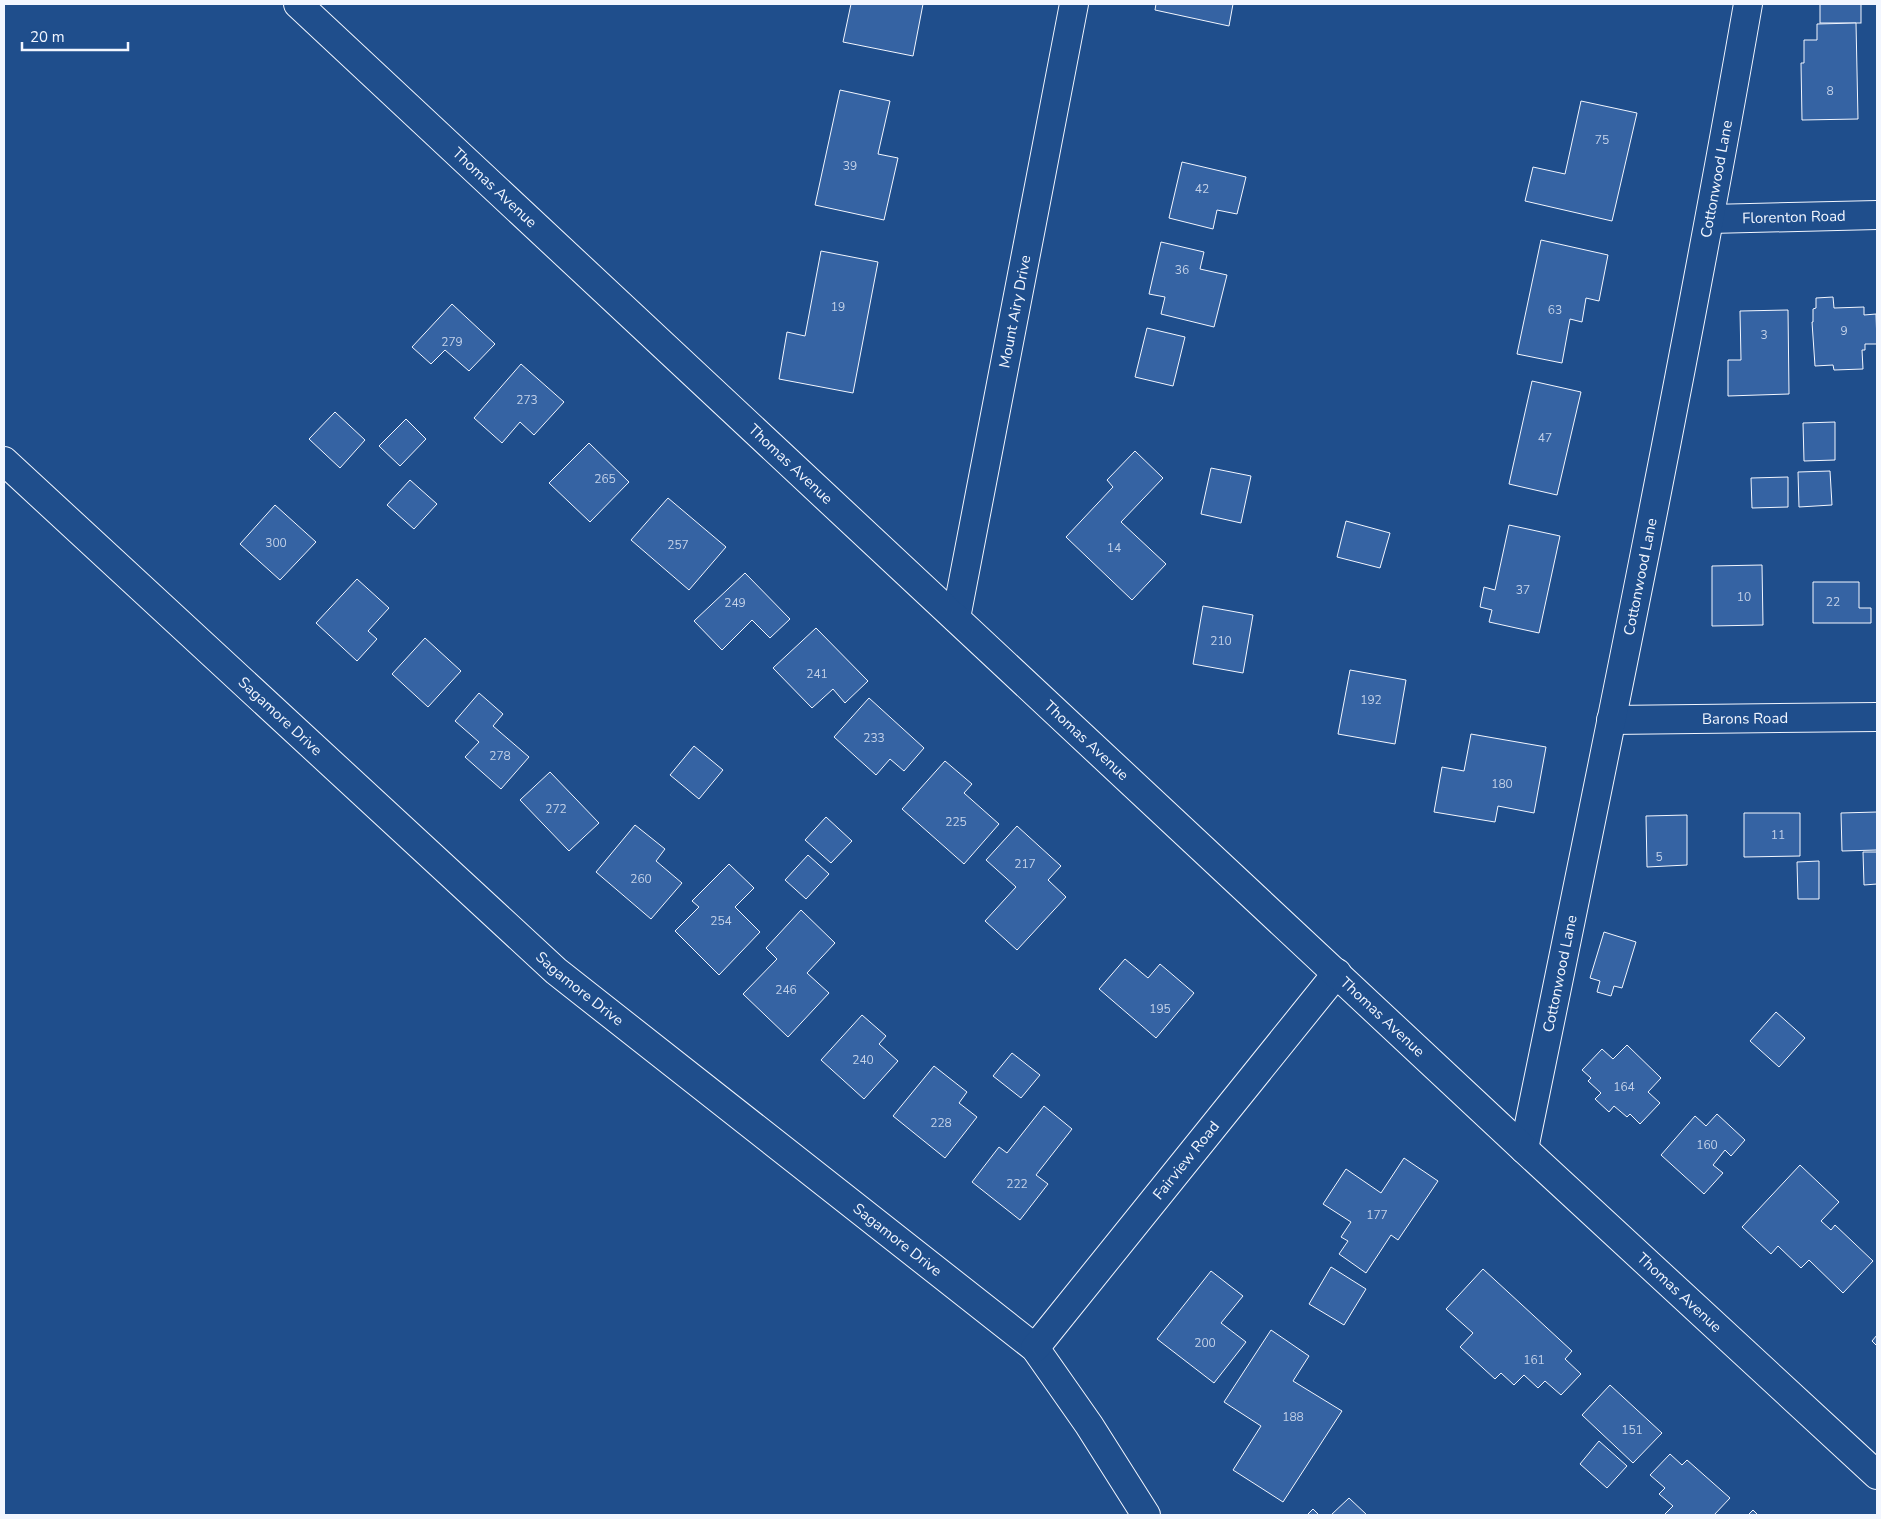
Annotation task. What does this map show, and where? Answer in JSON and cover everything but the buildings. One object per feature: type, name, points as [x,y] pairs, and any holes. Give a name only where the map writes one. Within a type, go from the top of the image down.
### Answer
[{"type":"street","name":"Thomas Avenue","points":[[298,4],[1338,973],[1524,1149],[1877,1475]]},
{"type":"street","name":"Mount Airy Drive","points":[[956,618],[1074,4]]},
{"type":"street","name":"Cottonwood Lane","points":[[1524,1149],[1612,720],[1710,219],[1748,4]]},
{"type":"street","name":"Florenton Road","points":[[1710,219],[1877,215]]},
{"type":"street","name":"Sagamore Drive","points":[[4,461],[556,971],[1035,1348],[1089,1425],[1146,1515]]},
{"type":"street","name":"Barons Road","points":[[1612,720],[1877,716]]},
{"type":"street","name":"Fairview Road","points":[[1035,1348],[1338,973]]}]
